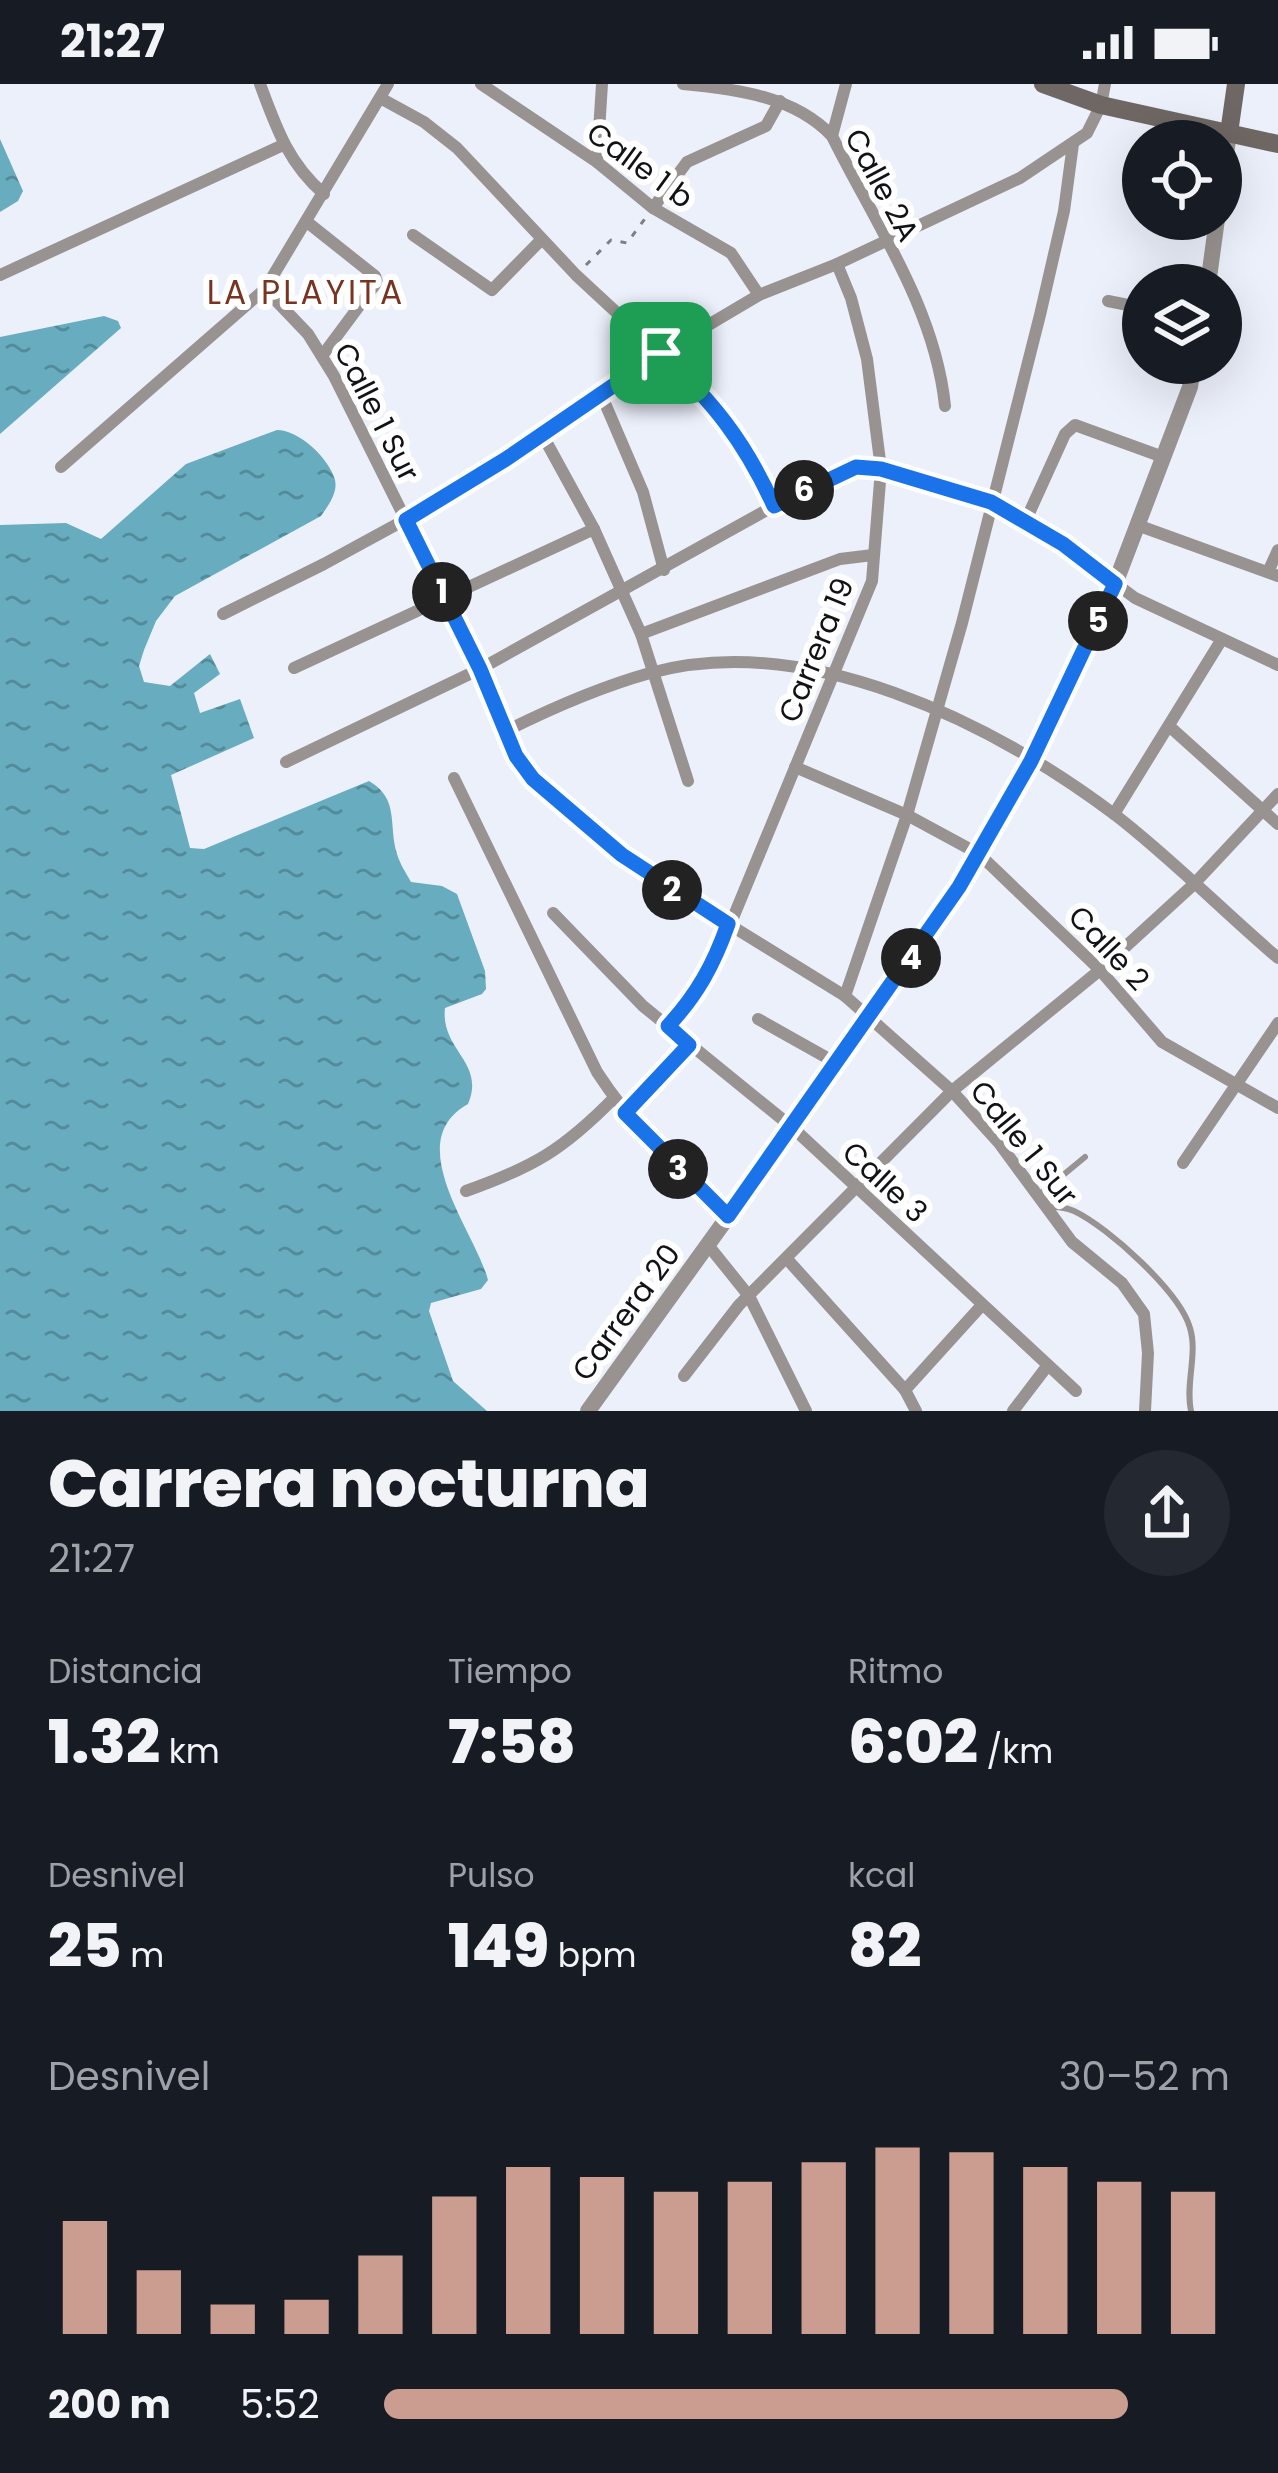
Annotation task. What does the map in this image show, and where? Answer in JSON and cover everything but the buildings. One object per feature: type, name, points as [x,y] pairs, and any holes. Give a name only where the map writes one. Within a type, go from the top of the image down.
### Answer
[{"type":"main road","points":[[1043,84],[1101,105],[1167,120]]},
{"type":"main road","points":[[1231,120],[1236,84]]},
{"type":"main road","points":[[1242,137],[1278,144]]},
{"type":"street","points":[[260,84],[283,146],[301,174],[324,194]]},
{"type":"street","points":[[61,467],[265,290],[388,84]]},
{"type":"street","name":"Calle 1 b","points":[[481,84],[597,162],[653,208],[731,253],[759,295]]},
{"type":"street","points":[[597,162],[602,84]]},
{"type":"street","name":"Calle 2A","points":[[683,84],[780,101],[814,118],[832,136],[929,327],[941,367],[945,406]]},
{"type":"street","points":[[832,136],[846,84]]},
{"type":"street","points":[[223,614],[458,491],[661,353],[759,295],[837,264],[1020,178],[1087,133],[1106,84]]},
{"type":"street","points":[[382,99],[424,122],[457,148],[576,275],[712,401],[735,430],[774,506]]},
{"type":"street","points":[[653,208],[687,163],[766,125],[780,101]]},
{"type":"street","points":[[845,996],[938,709],[1050,274],[1073,144]]},
{"type":"street","points":[[0,275],[283,146]]},
{"type":"street","points":[[307,222],[377,282],[322,356]]},
{"type":"street","points":[[413,235],[492,290],[542,239]]},
{"type":"street","name":"Carrera 19","points":[[668,1026],[714,964],[872,580],[881,469],[867,359],[837,264]]},
{"type":"street","name":"Calle 1 Sur","points":[[265,290],[308,334],[322,356],[480,669],[516,756],[533,779],[670,889],[845,996],[952,1091],[1072,1241],[1122,1283],[1144,1314],[1145,1411]]},
{"type":"street","points":[[1108,302],[1122,304]]},
{"type":"street","name":"Carrera 20","points":[[588,1411],[871,1018],[980,854],[1031,761],[1115,584],[1190,384]]},
{"type":"street","points":[[601,394],[643,492],[664,571]]},
{"type":"street","points":[[1026,520],[1065,434],[1076,425],[1163,457]]},
{"type":"street","points":[[542,434],[594,529],[641,634],[688,781]]},
{"type":"street","points":[[286,762],[480,669],[774,506],[856,467],[881,469],[991,502],[1026,520],[1172,618],[1278,664]]},
{"type":"street","points":[[1137,525],[1273,574],[1278,550]]},
{"type":"street","points":[[294,668],[594,529]]},
{"type":"street","points":[[641,634],[840,559],[873,555]]},
{"type":"street","points":[[1114,814],[1222,639]]},
{"type":"street","points":[[506,731],[652,673],[708,664],[750,664],[833,675],[938,709],[1031,761],[1114,814],[1278,958]]},
{"type":"street","points":[[1169,726],[1278,824]]},
{"type":"street","name":"Calle 2","points":[[794,766],[907,815],[980,854],[1100,970],[1162,1042],[1278,1108]]},
{"type":"street","points":[[454,778],[568,1016],[614,1098],[728,1216]]},
{"type":"street","points":[[684,1376],[749,1296],[952,1091],[1100,970],[1193,885],[1278,794]]},
{"type":"street","name":"Calle 3","points":[[553,913],[643,1006],[793,1128],[1076,1391]]},
{"type":"street","points":[[758,1019],[838,1064]]},
{"type":"street","points":[[1183,1163],[1278,1023]]},
{"type":"street","points":[[625,1113],[689,1045]]},
{"type":"street","points":[[466,1191],[522,1172],[572,1140],[614,1098]]},
{"type":"street","name":"Carrera 20","points":[[707,1245],[749,1296],[806,1411]]},
{"type":"street","points":[[787,1258],[905,1390],[916,1411]]},
{"type":"street","points":[[905,1390],[982,1305]]},
{"type":"street","points":[[1013,1411],[1048,1366]]},
{"type":"lane","points":[[1040,1202],[1085,1157]]},
{"type":"lane","points":[[1040,1202],[1078,1212],[1156,1274],[1183,1307],[1192,1333],[1187,1396],[1191,1411]]},
{"type":"path","points":[[576,275],[611,240],[627,243],[653,208]]},
{"type":"water","points":[[0,139],[23,191],[18,201],[0,212]]},
{"type":"water","points":[[104,316],[118,321],[121,328],[0,434],[0,337]]},
{"type":"water","points":[[277,430],[303,440],[326,463],[336,485],[329,504],[321,516],[175,596],[156,621],[139,666],[144,682],[170,686],[210,654],[220,674],[194,693],[200,713],[240,699],[254,738],[171,775],[190,848],[204,849],[369,781],[389,804],[397,854],[411,882],[442,886],[457,894],[485,971],[486,989],[445,1008],[449,1035],[467,1066],[472,1090],[468,1104],[449,1120],[441,1141],[441,1163],[488,1280],[481,1289],[431,1303],[429,1311],[453,1381],[487,1411],[0,1411],[0,525],[66,523],[101,539],[186,464]]},
{"type":"district","name":"LA PLAYITA","points":[[306,292]]},
{"type":"route","points":[[661,353],[735,430],[774,506],[856,467],[881,469],[991,502],[1063,544],[1115,584],[1031,761],[980,854],[871,1018],[728,1216],[625,1113],[689,1045],[668,1026],[714,964],[728,924],[622,855],[533,779],[516,756],[480,669],[406,520],[458,491],[661,353]]}]
